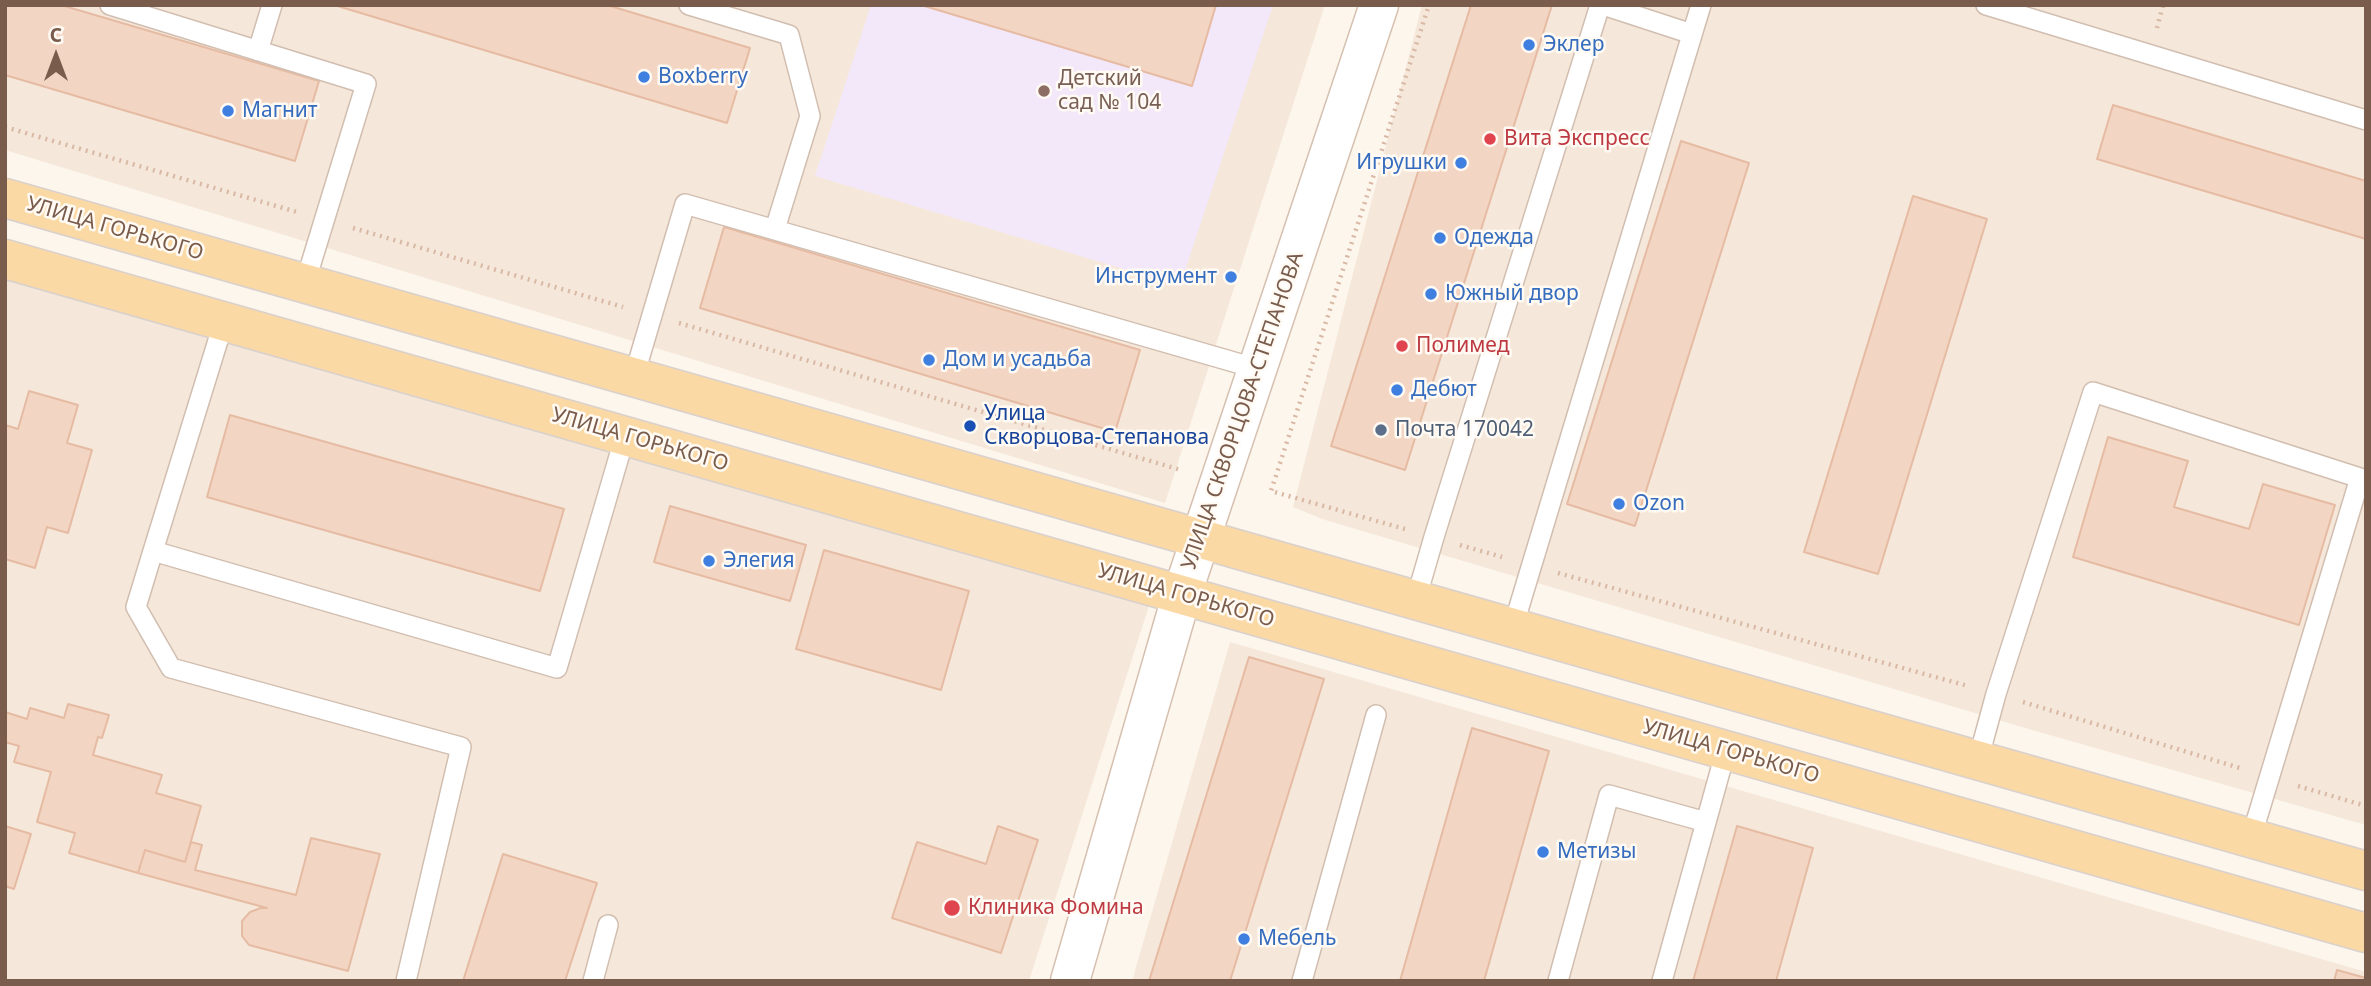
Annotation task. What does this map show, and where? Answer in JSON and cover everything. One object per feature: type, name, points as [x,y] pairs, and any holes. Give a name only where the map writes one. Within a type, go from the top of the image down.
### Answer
[{"type":"main road","name":"УЛИЦА ГОРЬКОГО","points":[[5,198],[2366,871]]},
{"type":"main road","name":"УЛИЦА ГОРЬКОГО","points":[[5,259],[2366,933]]},
{"type":"street","name":"УЛИЦА СКВОРЦОВА-СТЕПАНОВА","points":[[1070,981],[1182,594],[1379,5]]},
{"type":"lane","points":[[110,5],[366,84],[305,283]]},
{"type":"lane","points":[[258,51],[272,5]]},
{"type":"lane","points":[[689,5],[789,35],[810,116],[775,229]]},
{"type":"lane","points":[[1416,599],[1433,537],[1602,5],[1692,34]]},
{"type":"lane","points":[[1513,627],[1701,5]]},
{"type":"lane","points":[[1986,5],[2366,120]]},
{"type":"lane","points":[[634,376],[685,204],[1258,369]]},
{"type":"lane","points":[[224,321],[135,607],[171,668],[461,747],[406,981]]},
{"type":"lane","points":[[1978,760],[1996,694],[2093,392],[2360,478],[2251,838]]},
{"type":"lane","points":[[153,551],[557,668],[625,436]]},
{"type":"lane","points":[[1302,981],[1376,715]]},
{"type":"lane","points":[[1662,981],[1726,750]]},
{"type":"lane","points":[[1558,981],[1609,795],[1706,822]]},
{"type":"lane","points":[[593,981],[608,925]]},
{"type":"path","points":[[1429,5],[1271,492],[1996,694],[2366,806]]},
{"type":"path","points":[[5,127],[1182,470]]},
{"type":"shaded area","points":[[5,5],[1325,5],[1165,503],[5,150]]},
{"type":"shaded area","name":"Детский сад № 104","points":[[871,5],[1273,5],[1180,286],[815,176]]},
{"type":"shaded area","points":[[1422,5],[2366,5],[2366,825],[2032,730],[1322,519],[1293,507]]},
{"type":"shaded area","points":[[5,280],[1155,587],[1029,981],[5,981]]},
{"type":"shaded area","points":[[1230,642],[2366,972],[2366,981],[1132,981]]},
{"type":"building","points":[[5,5],[61,5],[319,81],[295,161],[5,75]]},
{"type":"building","points":[[334,5],[607,5],[750,48],[727,123]]},
{"type":"building","points":[[921,5],[1216,5],[1192,86]]},
{"type":"building","points":[[1471,5],[1552,5],[1405,470],[1331,446]]},
{"type":"building","points":[[2113,105],[2366,181],[2366,239],[2097,159]]},
{"type":"building","points":[[1681,141],[1749,163],[1635,526],[1567,504]]},
{"type":"building","points":[[1913,196],[1987,219],[1878,574],[1804,552]]},
{"type":"building","points":[[724,227],[1140,350],[1115,432],[700,308]]},
{"type":"building","points":[[29,391],[78,405],[67,443],[92,450],[68,533],[47,527],[35,568],[5,559],[5,425],[18,429]]},
{"type":"building","points":[[230,415],[564,509],[540,591],[207,497]]},
{"type":"building","points":[[2108,437],[2188,461],[2174,507],[2249,529],[2263,484],[2335,505],[2299,625],[2073,557]]},
{"type":"building","points":[[670,506],[806,545],[790,601],[654,562]]},
{"type":"building","points":[[824,550],[969,591],[941,690],[796,649]]},
{"type":"building","points":[[1249,657],[1324,679],[1230,981],[1149,981]]},
{"type":"building","points":[[68,704],[109,715],[93,755],[162,775],[156,793],[201,806],[185,862],[145,850],[138,873],[69,853],[75,833],[37,822],[51,772],[14,762],[19,746],[5,742],[5,712],[27,719],[30,708],[64,718]]},
{"type":"building","points":[[1472,728],[1549,751],[1484,981],[1400,981]]},
{"type":"building","points":[[5,826],[31,834],[14,889],[5,886]]},
{"type":"building","points":[[998,826],[1038,840],[1001,953],[892,918],[917,842],[986,864]]},
{"type":"building","points":[[1737,826],[1813,848],[1776,981],[1693,981]]},
{"type":"building","points":[[311,838],[380,854],[348,971],[249,945],[242,936],[242,921],[250,912],[267,908],[138,873],[145,850],[185,862],[191,842],[202,845],[195,870],[296,895]]},
{"type":"building","points":[[503,854],[597,883],[565,981],[463,981]]},
{"type":"building","points":[[2337,970],[2366,978],[2366,981],[2334,981]]},
{"type":"place","name":"Эклер","points":[[1529,45]]},
{"type":"place","name":"Boxberry","points":[[644,77]]},
{"type":"place","name":"Детский сад № 104","points":[[1044,91]]},
{"type":"place","name":"Магнит","points":[[228,111]]},
{"type":"place","name":"Вита Экспресс","points":[[1490,139]]},
{"type":"place","name":"Игрушки","points":[[1461,163]]},
{"type":"place","name":"Одежда","points":[[1440,238]]},
{"type":"place","name":"Инструмент","points":[[1231,277]]},
{"type":"place","name":"Южный двор","points":[[1431,294]]},
{"type":"place","name":"Полимед","points":[[1402,346]]},
{"type":"place","name":"Дом и усадьба","points":[[929,360]]},
{"type":"place","name":"Дебют","points":[[1397,390]]},
{"type":"place","name":"Улица Скворцова-Степанова","points":[[970,426]]},
{"type":"place","name":"Почта 170042","points":[[1381,430]]},
{"type":"place","name":"Ozon","points":[[1619,504]]},
{"type":"place","name":"Элегия","points":[[709,561]]},
{"type":"place","name":"Метизы","points":[[1543,852]]},
{"type":"place","name":"Клиника Фомина","points":[[952,908]]},
{"type":"place","name":"Мебель","points":[[1244,939]]}]
